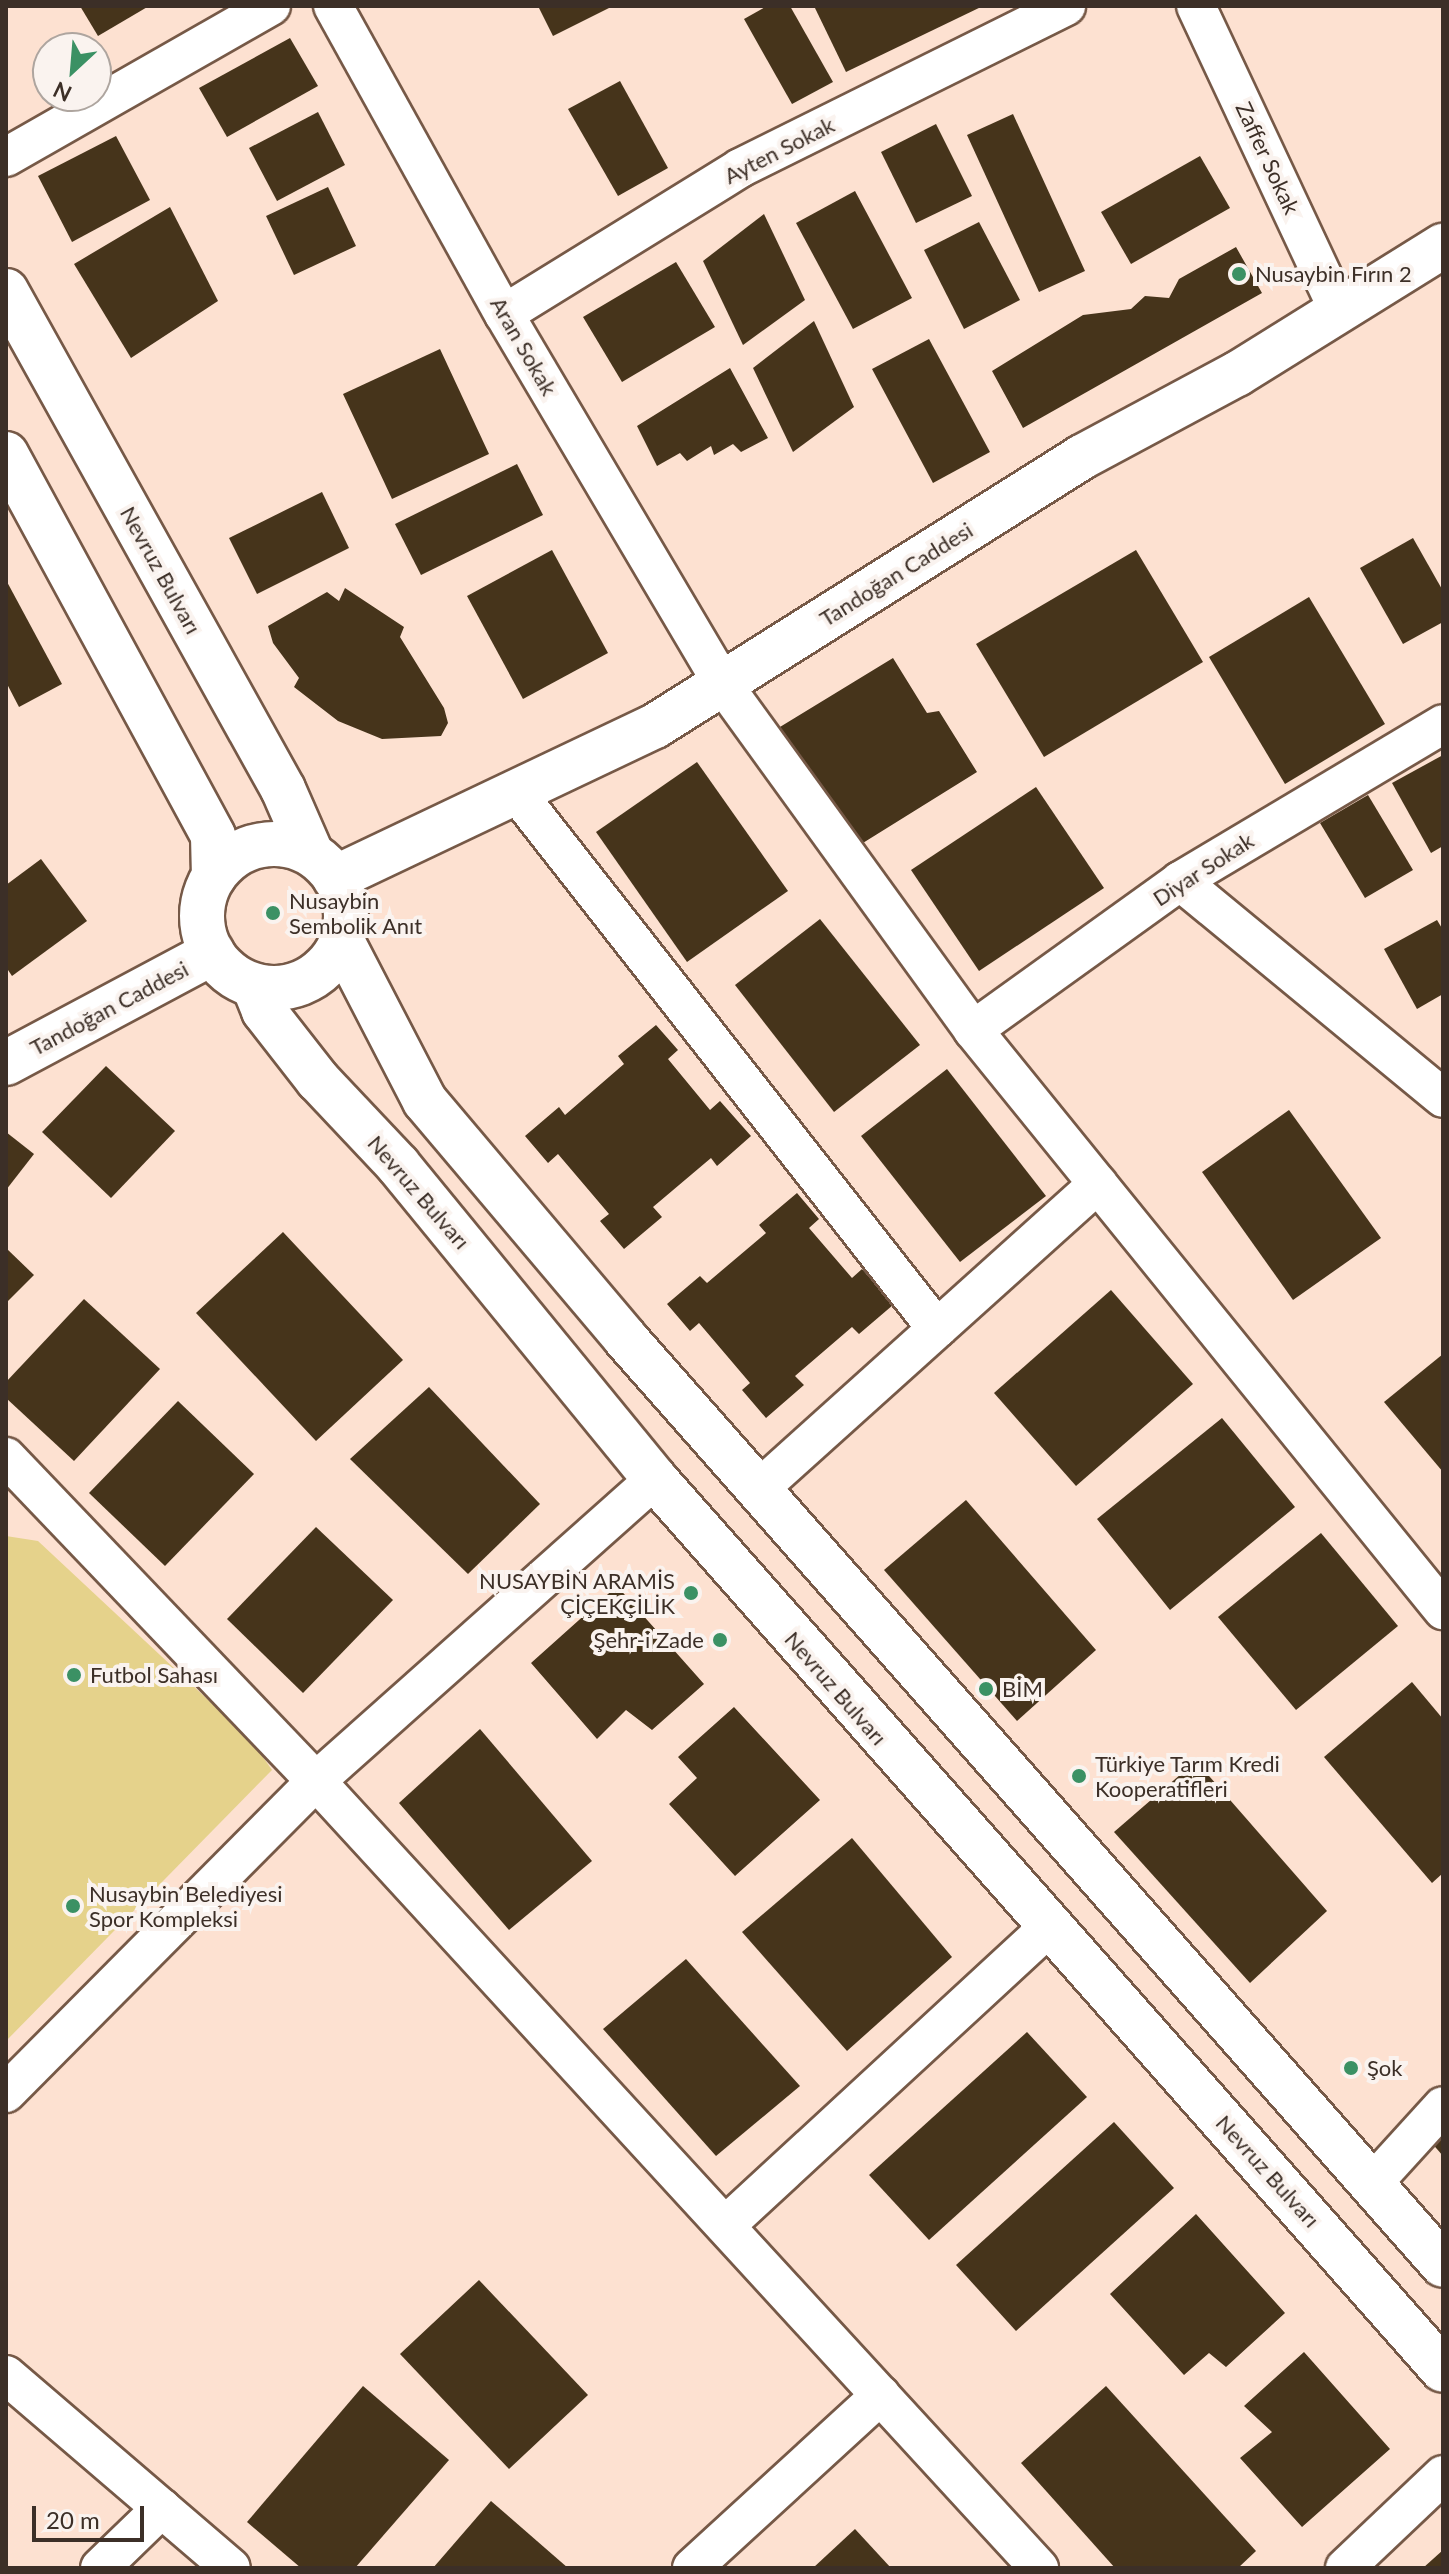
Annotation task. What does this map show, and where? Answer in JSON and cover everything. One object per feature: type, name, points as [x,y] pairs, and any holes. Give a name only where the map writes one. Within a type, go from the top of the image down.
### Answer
[{"type":"main road","name":"Tandoğan Caddesi","points":[[323,866],[516,792],[655,726],[1082,457],[1237,374],[1443,246]]},
{"type":"main road","name":"Nevruz Bulvarı","points":[[6,291],[323,866]]},
{"type":"main road","points":[[10,472],[213,836],[214,876],[201,912],[212,953],[233,976],[254,986],[300,984],[320,973],[342,941],[347,911],[323,866],[263,843],[239,852],[214,876]]},
{"type":"main road","points":[[342,941],[425,1101],[759,1489],[1443,2265]]},
{"type":"main road","name":"Tandoğan Caddesi","points":[[6,1063],[212,953]]},
{"type":"main road","name":"Nevruz Bulvarı","points":[[254,986],[264,1011],[318,1080],[409,1177],[655,1479],[1443,2370]]},
{"type":"street","points":[[6,157],[271,6]]},
{"type":"street","name":"Aran Sokak","points":[[333,6],[504,314],[722,683],[973,1030],[1443,1610]]},
{"type":"street","name":"Ayten Sokak","points":[[504,314],[740,168],[1066,6]]},
{"type":"street","name":"Zaffer Sokak","points":[[1196,6],[1339,311]]},
{"type":"street","name":"Diyar Sokak","points":[[973,1030],[1180,881],[1443,724]]},
{"type":"street","points":[[516,792],[937,1329]]},
{"type":"street","points":[[1180,881],[1443,1098]]},
{"type":"street","points":[[759,1489],[1098,1184]]},
{"type":"street","points":[[13,1479],[316,1781],[1039,2568]]},
{"type":"street","points":[[6,2093],[316,1781],[655,1479]]},
{"type":"street","points":[[726,2225],[1049,1927]]},
{"type":"street","points":[[1372,2184],[1443,2106]]},
{"type":"street","points":[[6,2375],[231,2568]]},
{"type":"street","points":[[692,2568],[881,2395]]},
{"type":"street","points":[[1345,2568],[1443,2475]]},
{"type":"street","points":[[100,2568],[162,2508]]},
{"type":"shaded area","name":"Futbol Sahası","points":[[6,1536],[38,1541],[251,1740],[272,1770],[6,2041]]},
{"type":"building","points":[[80,6],[149,6],[105,32],[96,32]]},
{"type":"building","points":[[538,6],[613,6],[553,36]]},
{"type":"building","points":[[767,6],[790,6],[833,82],[792,104],[744,19]]},
{"type":"building","points":[[814,6],[983,6],[846,72]]},
{"type":"building","points":[[290,38],[318,86],[227,137],[199,88]]},
{"type":"building","points":[[620,81],[668,168],[618,196],[568,109]]},
{"type":"building","points":[[318,112],[345,165],[277,201],[249,148]]},
{"type":"building","points":[[1013,114],[1085,271],[1039,292],[967,135]]},
{"type":"building","points":[[936,124],[972,196],[916,223],[881,152]]},
{"type":"building","points":[[116,136],[150,200],[72,242],[38,176]]},
{"type":"building","points":[[1200,156],[1230,208],[1131,264],[1101,212]]},
{"type":"building","points":[[328,187],[356,246],[294,275],[266,216]]},
{"type":"building","points":[[855,191],[912,298],[853,329],[796,223]]},
{"type":"building","points":[[170,207],[218,301],[131,358],[74,264]]},
{"type":"building","points":[[764,214],[805,300],[743,345],[703,261]]},
{"type":"building","points":[[979,222],[1020,300],[964,329],[924,250]]},
{"type":"building","points":[[1236,247],[1262,293],[1023,428],[992,371],[1083,315],[1131,309],[1145,296],[1169,298],[1179,279]]},
{"type":"building","points":[[676,262],[715,327],[622,382],[583,317]]},
{"type":"building","points":[[814,321],[854,407],[793,452],[753,368]]},
{"type":"building","points":[[929,339],[990,452],[933,483],[872,369]]},
{"type":"building","points":[[440,349],[489,454],[392,499],[343,394]]},
{"type":"building","points":[[730,368],[768,438],[741,452],[733,444],[714,455],[711,446],[687,461],[680,453],[657,466],[637,426]]},
{"type":"building","points":[[517,464],[543,515],[421,575],[395,524]]},
{"type":"building","points":[[322,492],[349,548],[257,594],[229,538]]},
{"type":"building","points":[[1413,538],[1443,591],[1443,622],[1403,644],[1360,568]]},
{"type":"building","points":[[552,550],[608,653],[523,699],[467,596]]},
{"type":"building","points":[[1136,550],[1203,662],[1044,757],[976,644]]},
{"type":"building","points":[[6,580],[62,684],[19,707],[6,682]]},
{"type":"building","points":[[345,588],[404,627],[400,637],[444,708],[448,723],[441,736],[382,739],[338,721],[294,687],[299,678],[273,643],[268,626],[327,592],[339,601]]},
{"type":"building","points":[[1309,597],[1385,724],[1285,784],[1209,657]]},
{"type":"building","points":[[893,658],[927,713],[939,711],[977,772],[850,851],[775,730]]},
{"type":"building","points":[[1443,755],[1443,846],[1431,853],[1392,783]]},
{"type":"building","points":[[697,762],[788,891],[687,962],[596,832]]},
{"type":"building","points":[[1036,787],[1104,888],[979,971],[911,870]]},
{"type":"building","points":[[1368,795],[1413,870],[1365,898],[1320,823]]},
{"type":"building","points":[[41,859],[87,921],[12,976],[6,967],[6,885]]},
{"type":"building","points":[[820,919],[920,1045],[834,1112],[735,985]]},
{"type":"building","points":[[1437,920],[1443,930],[1443,994],[1417,1009],[1384,949]]},
{"type":"building","points":[[656,1025],[678,1050],[668,1059],[710,1110],[720,1101],[751,1136],[717,1166],[711,1158],[653,1207],[662,1217],[624,1249],[600,1221],[609,1214],[558,1154],[548,1163],[525,1136],[559,1107],[565,1115],[624,1064],[618,1056]]},
{"type":"building","points":[[106,1066],[175,1131],[111,1198],[42,1132]]},
{"type":"building","points":[[947,1069],[1046,1196],[960,1262],[861,1136]]},
{"type":"building","points":[[1289,1110],[1381,1238],[1293,1300],[1202,1172]]},
{"type":"building","points":[[6,1132],[34,1154],[6,1190]]},
{"type":"building","points":[[797,1193],[819,1219],[809,1228],[852,1278],[862,1269],[893,1305],[859,1334],[852,1327],[795,1376],[804,1385],[766,1418],[742,1390],[750,1383],[699,1323],[690,1331],[667,1304],[700,1276],[707,1283],[766,1233],[759,1225]]},
{"type":"building","points":[[283,1232],[403,1360],[316,1441],[196,1313]]},
{"type":"building","points":[[6,1248],[34,1275],[6,1303]]},
{"type":"building","points":[[1111,1290],[1193,1384],[1076,1486],[994,1393]]},
{"type":"building","points":[[84,1299],[160,1369],[74,1461],[6,1398],[6,1382]]},
{"type":"building","points":[[1443,1354],[1443,1472],[1384,1402]]},
{"type":"building","points":[[429,1387],[540,1504],[468,1574],[350,1459]]},
{"type":"building","points":[[178,1401],[254,1474],[165,1566],[89,1493]]},
{"type":"building","points":[[1222,1418],[1295,1507],[1170,1610],[1097,1519]]},
{"type":"building","points":[[966,1500],[1096,1650],[1017,1721],[884,1570]]},
{"type":"building","points":[[316,1527],[393,1600],[303,1693],[227,1619]]},
{"type":"building","points":[[1321,1533],[1398,1626],[1296,1710],[1218,1617]]},
{"type":"building","points":[[617,1586],[704,1684],[652,1730],[626,1710],[597,1739],[531,1663]]},
{"type":"building","points":[[1412,1682],[1443,1719],[1443,1873],[1432,1883],[1324,1757]]},
{"type":"building","points":[[734,1707],[820,1800],[735,1876],[669,1804],[697,1778],[678,1757]]},
{"type":"building","points":[[480,1729],[592,1861],[509,1930],[399,1803]]},
{"type":"building","points":[[1196,1761],[1327,1911],[1250,1983],[1114,1832]]},
{"type":"building","points":[[852,1838],[952,1957],[847,2051],[742,1932]]},
{"type":"building","points":[[686,1959],[800,2086],[716,2156],[603,2029]]},
{"type":"building","points":[[1027,2032],[1087,2097],[929,2240],[869,2175]]},
{"type":"building","points":[[1114,2122],[1174,2188],[1016,2331],[956,2265]]},
{"type":"building","points":[[1443,2130],[1443,2156],[1430,2141]]},
{"type":"building","points":[[1196,2214],[1285,2313],[1226,2367],[1209,2353],[1184,2375],[1110,2294]]},
{"type":"building","points":[[479,2280],[588,2395],[509,2469],[400,2354]]},
{"type":"building","points":[[1304,2352],[1390,2449],[1302,2527],[1240,2458],[1272,2432],[1244,2406]]},
{"type":"building","points":[[363,2386],[449,2460],[355,2568],[301,2568],[247,2522]]},
{"type":"building","points":[[1106,2386],[1256,2551],[1238,2568],[1115,2568],[1021,2463]]},
{"type":"building","points":[[491,2501],[568,2568],[433,2568]]},
{"type":"building","points":[[855,2529],[891,2568],[813,2568]]},
{"type":"building","points":[[1443,2550],[1443,2568],[1423,2568]]},
{"type":"place","name":"Nusaybin Fırın 2","points":[[1239,274]]},
{"type":"place","name":"Nusaybin Sembolik Anıt","points":[[273,913]]},
{"type":"place","name":"NUSAYBİN ARAMİS ÇİÇEKÇİLİK","points":[[691,1593]]},
{"type":"place","name":"Şehr-i Zade","points":[[720,1640]]},
{"type":"place","name":"Futbol Sahası","points":[[74,1675]]},
{"type":"place","name":"BİM","points":[[986,1689]]},
{"type":"place","name":"Türkiye Tarım Kredi Kooperatifleri","points":[[1079,1776]]},
{"type":"place","name":"Nusaybin Belediyesi Spor Kompleksi","points":[[73,1906]]},
{"type":"place","name":"Şok","points":[[1351,2068]]}]
